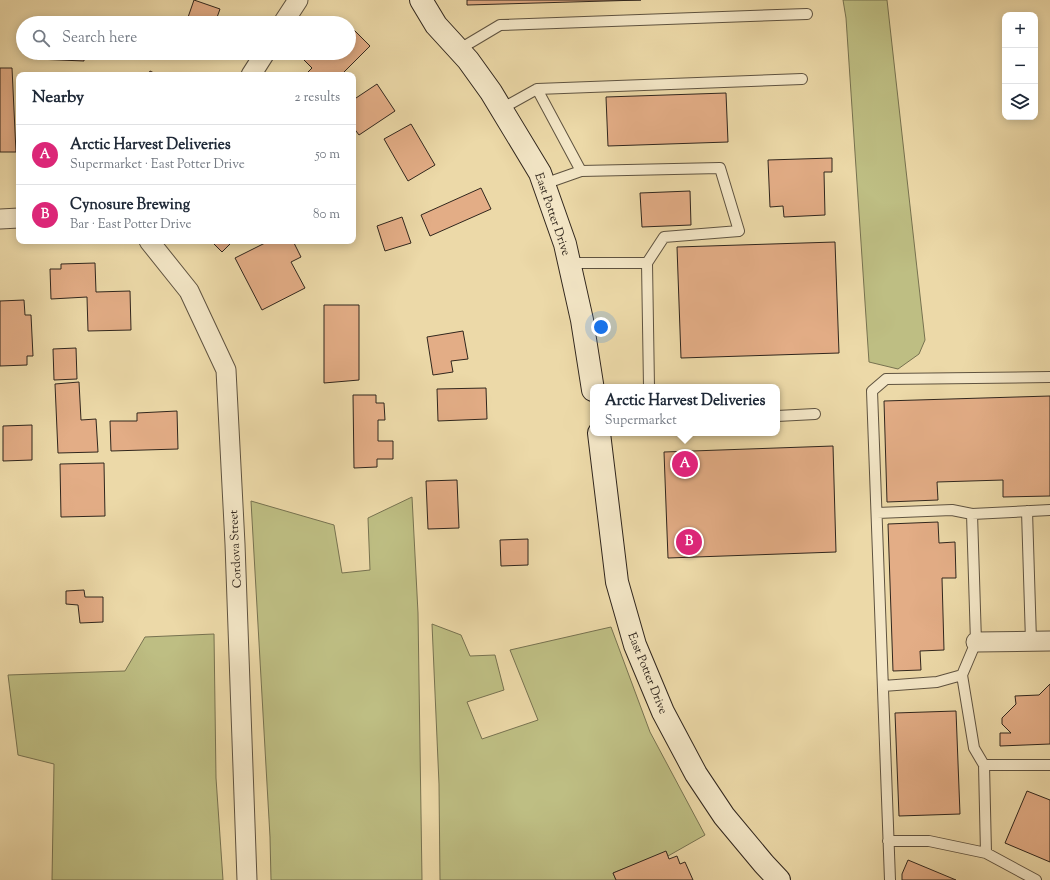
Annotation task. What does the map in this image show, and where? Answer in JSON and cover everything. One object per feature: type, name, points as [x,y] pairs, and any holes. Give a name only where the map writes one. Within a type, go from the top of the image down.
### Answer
[{"type":"street","points":[[288,16],[298,0]]},
{"type":"street","name":"East Potter Drive","points":[[421,0],[436,25],[468,60],[491,92],[540,173],[565,244],[582,320],[592,384]]},
{"type":"street","points":[[253,72],[260,60]]},
{"type":"street","points":[[0,219],[16,218]]},
{"type":"street","name":"Cordova Street","points":[[150,244],[189,291],[226,370],[235,544],[247,880]]},
{"type":"street","name":"East Potter Drive","points":[[599,436],[618,582],[635,644],[663,712],[696,774],[724,816],[775,879]]},
{"type":"street","points":[[976,642],[1050,641]]},
{"type":"lane","points":[[458,50],[500,25],[807,14]]},
{"type":"lane","points":[[501,109],[537,89],[802,79]]},
{"type":"lane","points":[[537,89],[581,171]]},
{"type":"lane","points":[[544,184],[581,171],[720,168],[739,232],[664,236],[648,263],[650,384]]},
{"type":"lane","points":[[569,263],[648,263]]},
{"type":"lane","points":[[890,880],[872,391],[886,379],[1050,377]]},
{"type":"lane","points":[[780,416],[815,414]]},
{"type":"lane","points":[[877,513],[952,510],[972,514],[1050,510]]},
{"type":"lane","points":[[1027,512],[1031,641]]},
{"type":"lane","points":[[972,514],[976,642],[962,675],[974,748],[984,765],[986,853]]},
{"type":"lane","points":[[883,686],[937,682],[962,675]]},
{"type":"lane","points":[[984,765],[1050,764]]},
{"type":"lane","points":[[888,841],[929,841],[986,853],[1036,880]]},
{"type":"green space","points":[[843,0],[887,0],[925,340],[919,354],[898,369],[869,362],[846,18]]},
{"type":"green space","points":[[412,497],[418,613],[422,880],[271,880],[270,837],[251,501],[334,525],[342,573],[370,570],[368,518]]},
{"type":"green space","points":[[432,624],[461,635],[470,656],[495,655],[504,690],[467,702],[482,739],[538,720],[510,650],[611,627],[650,732],[705,835],[668,856],[666,852],[613,873],[616,880],[440,880],[439,784]]},
{"type":"green space","points":[[214,634],[216,778],[223,880],[52,880],[54,764],[18,755],[8,675],[125,671],[145,637]]},
{"type":"building","points":[[194,0],[220,9],[218,16],[188,16]]},
{"type":"building","points":[[467,0],[641,0],[467,5]]},
{"type":"building","points":[[356,32],[370,46],[356,60]]},
{"type":"building","points":[[60,60],[84,60],[84,61]]},
{"type":"building","points":[[304,60],[356,60],[344,72],[308,72],[312,68]]},
{"type":"building","points":[[0,68],[12,68],[16,152],[0,152]]},
{"type":"building","points":[[377,84],[395,111],[359,135],[356,131],[356,98]]},
{"type":"building","points":[[726,93],[728,142],[608,146],[606,97]]},
{"type":"building","points":[[411,124],[435,165],[408,181],[384,139]]},
{"type":"building","points":[[832,158],[832,172],[824,172],[825,215],[784,217],[783,206],[770,207],[768,160]]},
{"type":"building","points":[[481,188],[491,209],[430,236],[421,215]]},
{"type":"building","points":[[690,191],[691,225],[642,227],[640,193]]},
{"type":"building","points":[[402,217],[411,243],[385,251],[377,226]]},
{"type":"building","points":[[835,242],[839,353],[681,358],[677,247]]},
{"type":"building","points":[[214,244],[230,244],[222,252]]},
{"type":"building","points":[[263,244],[294,244],[301,257],[291,262],[305,288],[262,310],[235,258]]},
{"type":"building","points":[[95,263],[96,292],[130,291],[131,330],[88,331],[87,297],[51,299],[50,269],[61,269],[61,264]]},
{"type":"building","points":[[24,300],[25,315],[31,315],[33,356],[27,356],[27,365],[0,366],[0,301]]},
{"type":"building","points":[[324,305],[359,305],[359,380],[324,383]]},
{"type":"building","points":[[463,331],[468,359],[451,361],[453,372],[433,375],[427,337]]},
{"type":"building","points":[[76,348],[77,379],[54,380],[53,349]]},
{"type":"building","points":[[79,382],[81,420],[96,419],[98,452],[58,453],[55,384]]},
{"type":"building","points":[[486,388],[487,419],[438,421],[437,389]]},
{"type":"building","points":[[353,395],[376,395],[376,403],[384,403],[385,420],[378,420],[378,441],[393,441],[393,459],[377,459],[377,467],[354,468]]},
{"type":"building","points":[[1050,396],[1050,496],[1003,497],[1003,480],[937,482],[938,500],[887,502],[884,401]]},
{"type":"building","points":[[177,411],[178,449],[111,451],[110,421],[137,421],[137,413]]},
{"type":"building","points":[[32,425],[32,460],[3,461],[3,426]]},
{"type":"building","points":[[833,446],[836,552],[668,558],[664,452]]},
{"type":"building","points":[[104,463],[105,516],[61,517],[60,464]]},
{"type":"building","points":[[457,480],[459,528],[428,529],[426,481]]},
{"type":"building","points":[[938,522],[939,543],[955,542],[956,578],[942,578],[944,650],[920,651],[921,670],[893,671],[888,524]]},
{"type":"building","points":[[528,539],[528,565],[501,566],[500,540]]},
{"type":"building","points":[[84,590],[85,597],[103,597],[103,622],[80,623],[78,605],[66,604],[66,591]]},
{"type":"building","points":[[1050,684],[1050,744],[1000,746],[1000,733],[1011,733],[1002,724],[1002,718],[1016,704],[1015,696],[1039,695]]},
{"type":"building","points":[[956,711],[960,814],[899,816],[895,713]]},
{"type":"building","points":[[1027,791],[1050,800],[1050,862],[1005,843]]},
{"type":"building","points":[[666,851],[669,859],[677,856],[680,864],[685,862],[693,880],[616,880],[613,873]]},
{"type":"building","points":[[908,860],[956,880],[902,880],[902,874]]},
{"type":"place","name":"Arctic Harvest Deliveries","points":[[685,464]]},
{"type":"place","name":"Cynosure Brewing","points":[[689,542]]}]
